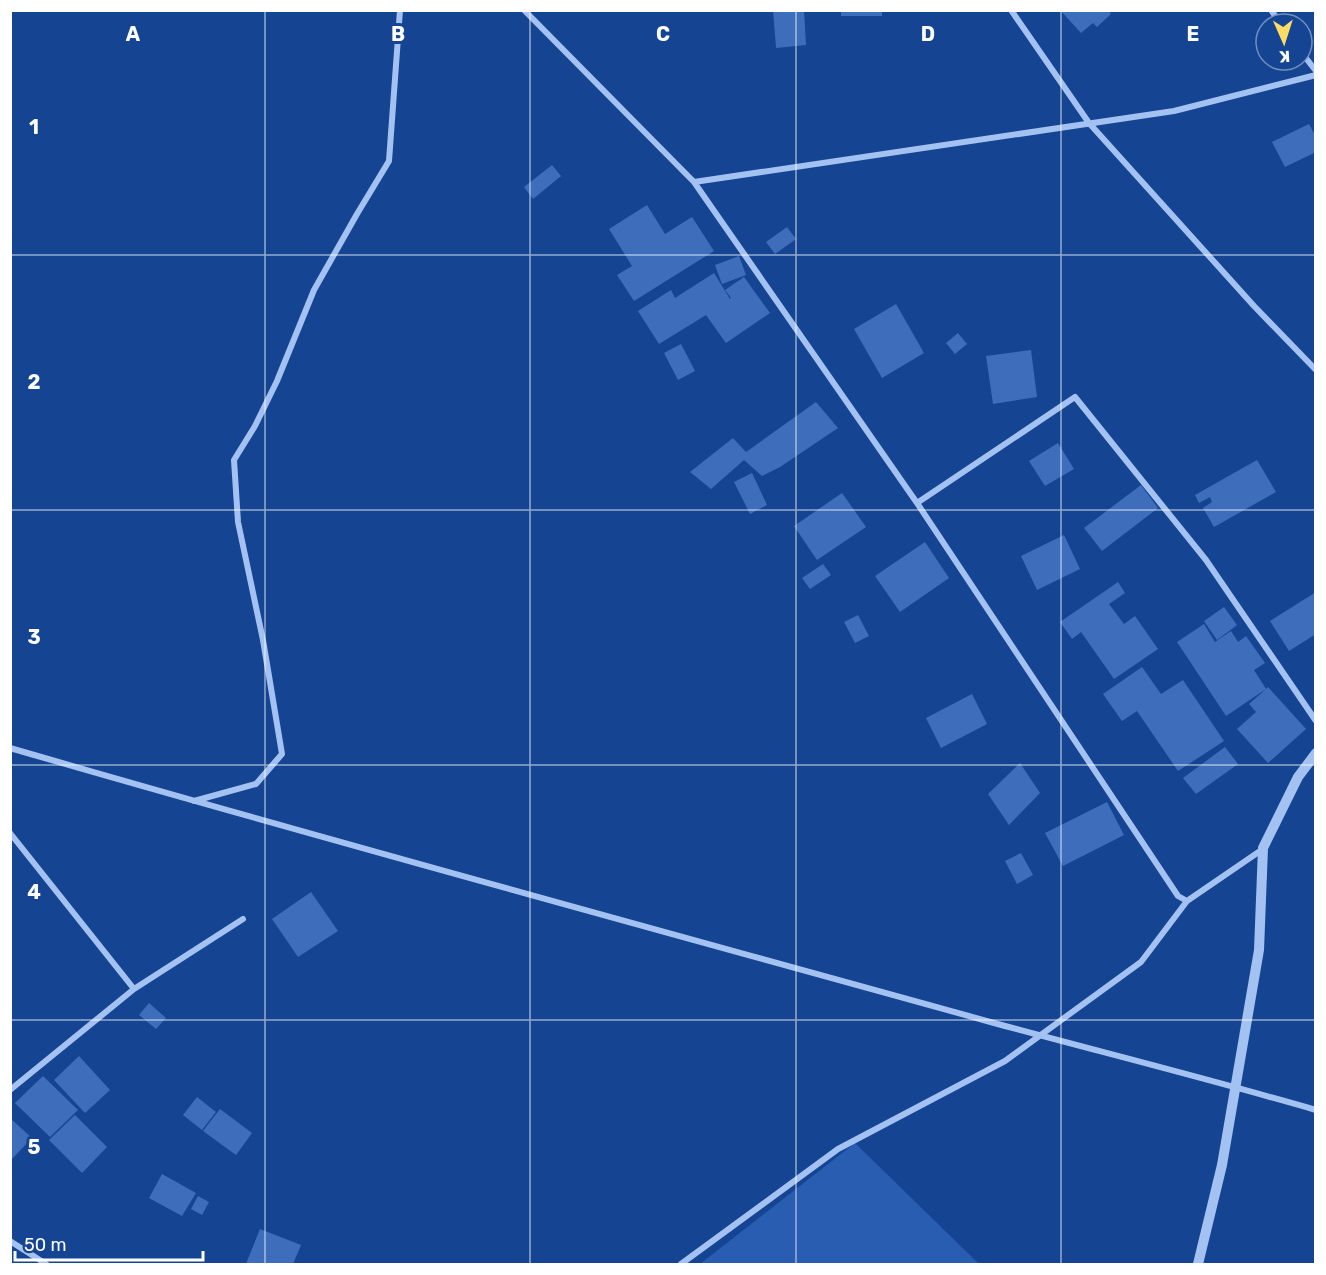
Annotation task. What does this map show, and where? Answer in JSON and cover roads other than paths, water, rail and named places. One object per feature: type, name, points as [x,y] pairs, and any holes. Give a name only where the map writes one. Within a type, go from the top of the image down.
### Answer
[{"type":"street","points":[[192,801],[256,783],[282,754],[263,640],[238,522],[234,460],[255,426],[277,381],[314,290],[389,161],[400,10]]},
{"type":"street","points":[[524,10],[694,182],[917,503],[1178,896],[1187,901]]},
{"type":"street","points":[[1011,10],[1089,123],[1254,306],[1316,370]]},
{"type":"street","points":[[694,182],[1174,111],[1316,73]]},
{"type":"street","points":[[917,503],[1075,397],[1206,560],[1316,721]]},
{"type":"street","points":[[10,748],[192,801],[1040,1035],[1236,1086],[1316,1110]]},
{"type":"street","points":[[1198,1264],[1222,1165],[1259,950],[1263,848],[1298,777],[1316,753]]},
{"type":"street","points":[[10,833],[134,989]]},
{"type":"street","points":[[681,1264],[838,1149],[1005,1061],[1141,962],[1187,901],[1263,848]]},
{"type":"street","points":[[10,1090],[134,989],[243,919]]},
{"type":"street","points":[[10,1241],[45,1264]]}]
